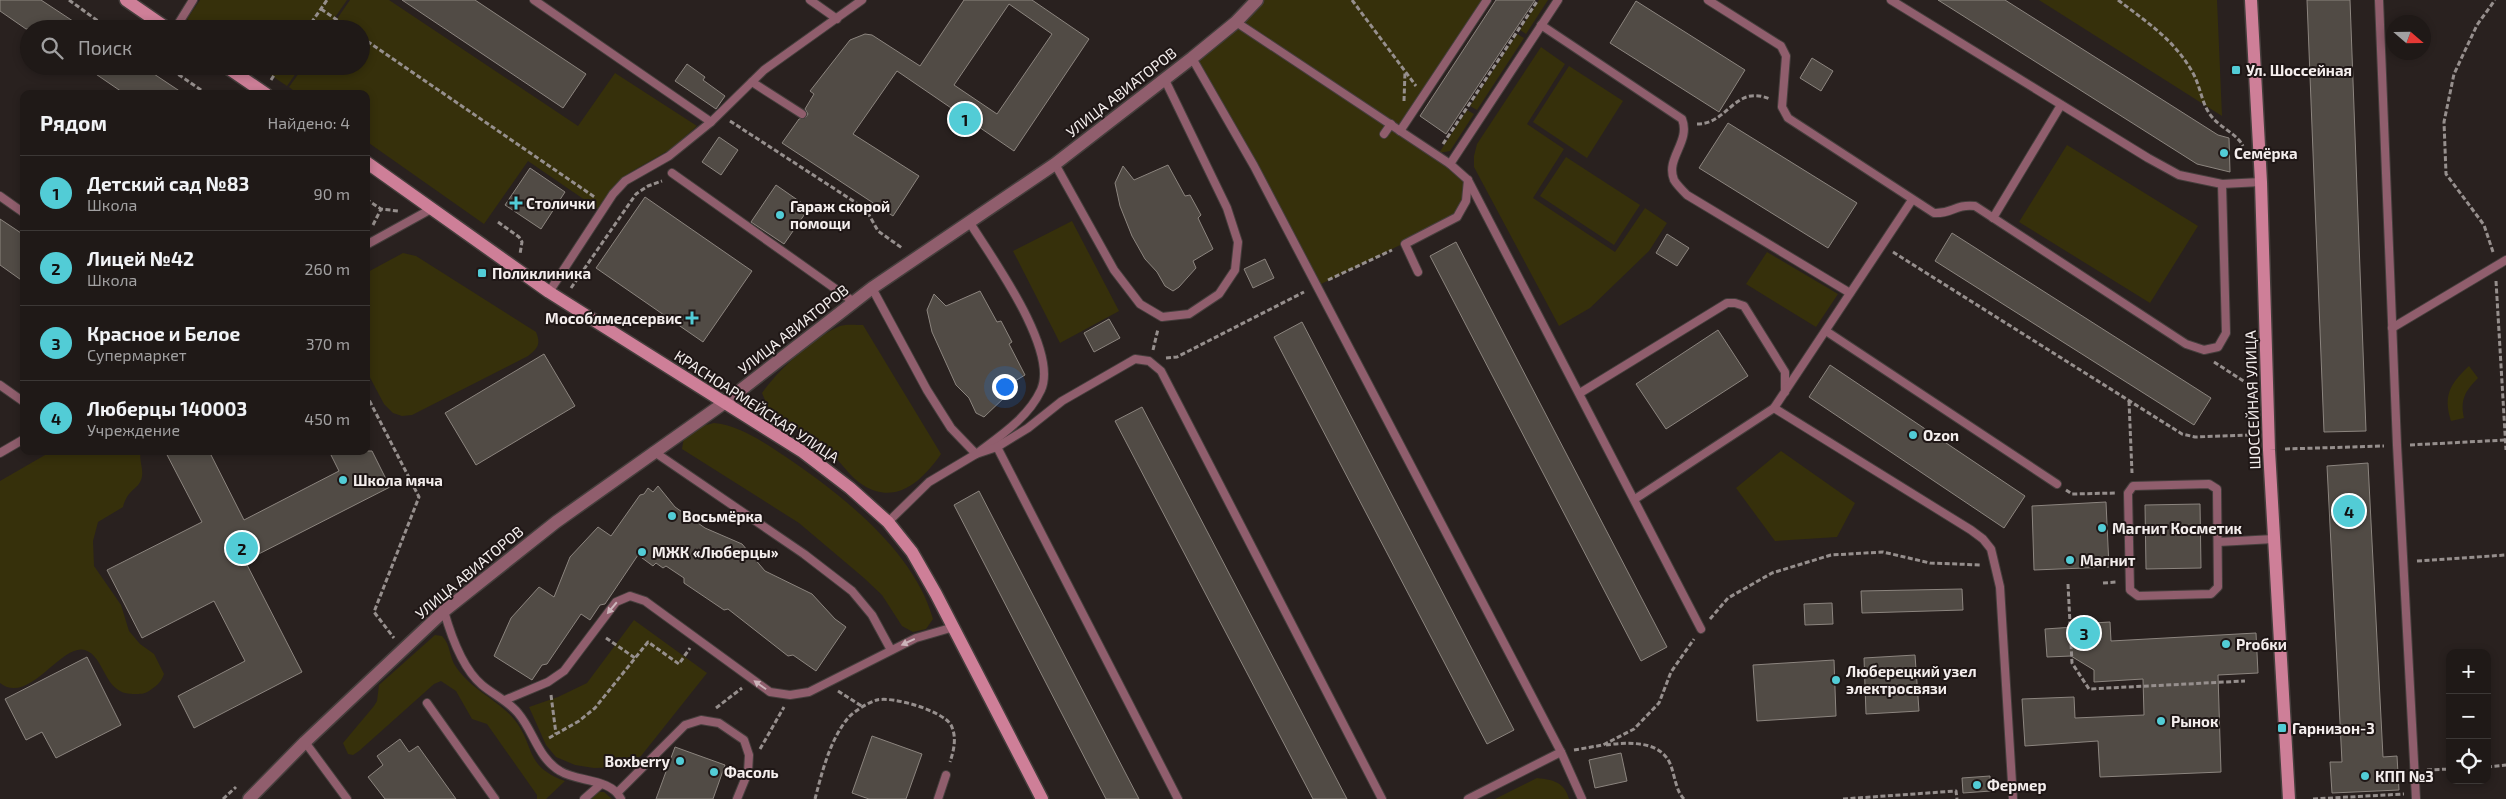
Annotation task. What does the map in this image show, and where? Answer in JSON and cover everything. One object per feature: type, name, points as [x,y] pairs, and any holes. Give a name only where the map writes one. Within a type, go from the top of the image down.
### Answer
[{"type":"street","points":[[126,0],[155,20]]},
{"type":"street","name":"УЛИЦА АВИАТОРОВ","points":[[249,799],[305,742],[444,611],[556,522],[724,403],[872,288],[1055,164],[1165,80],[1236,22],[1257,0]]},
{"type":"street","name":"ШОССЕЙНАЯ УЛИЦА","points":[[2251,0],[2261,182],[2274,539],[2289,799]]},
{"type":"street","points":[[238,75],[260,90]]},
{"type":"street","name":"КРАСНОАРМЕЙСКАЯ УЛИЦА","points":[[370,165],[549,292],[803,452],[850,488],[888,522],[912,552],[954,627],[1042,799]]},
{"type":"lane","points":[[181,20],[194,0]]},
{"type":"lane","points":[[534,0],[711,122]]},
{"type":"lane","points":[[810,0],[837,19]]},
{"type":"lane","points":[[549,292],[606,205],[625,181],[669,156],[711,122],[771,65],[862,0]]},
{"type":"lane","points":[[1400,131],[1487,0]]},
{"type":"lane","points":[[1450,164],[1558,0]]},
{"type":"lane","points":[[1708,0],[1780,46],[1786,56],[1782,107],[1788,118],[1934,213],[1946,214],[1960,205],[1975,206],[2186,344],[2204,350],[2218,347],[2226,333],[2222,184]]},
{"type":"lane","points":[[1891,0],[2179,175],[2222,184],[2261,182]]},
{"type":"lane","points":[[2378,0],[2397,445],[2415,796]]},
{"type":"lane","points":[[1236,22],[1450,164],[1468,180],[1701,629]]},
{"type":"lane","points":[[1541,26],[1682,120],[1685,134],[1673,168],[1674,180],[1687,195],[1850,293]]},
{"type":"lane","points":[[1192,58],[1254,166],[1561,752],[1582,799]]},
{"type":"lane","points":[[1055,164],[1114,270],[1140,304],[1162,316],[1190,314],[1219,294],[1235,270],[1238,242],[1226,208],[1165,80]]},
{"type":"lane","points":[[752,82],[802,114]]},
{"type":"lane","points":[[1993,218],[2061,105]]},
{"type":"lane","points":[[1384,134],[1391,124]]},
{"type":"lane","points":[[672,173],[854,302]]},
{"type":"lane","points":[[1418,272],[1405,244],[1457,217],[1466,202],[1468,180]]},
{"type":"lane","points":[[0,196],[20,209]]},
{"type":"lane","points":[[1635,499],[1774,408],[1912,200]]},
{"type":"lane","points":[[370,243],[433,208]]},
{"type":"lane","points":[[888,522],[929,482],[976,454],[1010,429],[1029,409],[1042,389],[1045,369],[1040,346],[1029,321],[970,223]]},
{"type":"lane","points":[[2392,328],[2506,260]]},
{"type":"lane","points":[[872,288],[927,390],[946,421],[976,454]]},
{"type":"lane","points":[[1580,393],[1727,303],[1735,302],[1744,306],[1785,372],[1785,392]]},
{"type":"lane","points":[[1826,331],[2057,484]]},
{"type":"lane","points":[[976,454],[997,447],[1028,428],[1062,401],[1134,359],[1150,361],[1161,371],[1382,799]]},
{"type":"lane","points":[[0,385],[20,399]]},
{"type":"lane","points":[[1774,408],[1971,530],[1983,539],[1991,550],[2000,586],[2013,799]]},
{"type":"lane","points":[[0,453],[20,441]]},
{"type":"lane","points":[[997,447],[1178,799]]},
{"type":"lane","points":[[653,452],[804,554],[852,591],[872,615],[891,650]]},
{"type":"lane","points":[[2209,484],[2217,489],[2218,587],[2212,594],[2138,596],[2130,590],[2130,489],[2209,484]]},
{"type":"lane","points":[[2218,542],[2274,539]]},
{"type":"lane","points":[[505,700],[548,682],[564,670],[616,602],[630,596],[646,601],[770,692],[790,695],[809,692],[916,638],[954,627]]},
{"type":"lane","points":[[444,611],[450,630],[466,663],[481,684],[505,700],[519,715],[546,761],[561,772],[601,784],[619,796],[685,725],[701,720],[719,723],[744,740],[749,755],[748,772],[737,799]]},
{"type":"lane","points":[[427,703],[495,799]]},
{"type":"lane","points":[[305,742],[348,799]]},
{"type":"lane","points":[[1468,799],[1561,752]]},
{"type":"lane","points":[[938,799],[946,775]]},
{"type":"lane","points":[[584,799],[601,784]]},
{"type":"path","points":[[69,0],[97,20]]},
{"type":"path","points":[[313,20],[327,0]]},
{"type":"path","points":[[1352,0],[1423,96]]},
{"type":"path","points":[[1436,155],[1475,93],[1538,0]]},
{"type":"path","points":[[2118,0],[2164,34],[2181,52],[2195,78],[2204,105],[2212,118],[2242,144],[2244,154]]},
{"type":"path","points":[[2494,0],[2477,25],[2454,74],[2444,122],[2446,174],[2484,225],[2496,266],[2506,450]]},
{"type":"path","points":[[321,9],[337,20]]},
{"type":"path","points":[[370,43],[621,215]]},
{"type":"path","points":[[179,75],[201,90]]},
{"type":"path","points":[[1682,120],[1696,124],[1707,124],[1746,96],[1758,94],[1782,107]]},
{"type":"path","points":[[719,114],[861,206],[868,213],[878,231],[918,258]]},
{"type":"path","points":[[1162,316],[1150,361],[1177,357],[1316,286],[1405,244]]},
{"type":"path","points":[[1882,245],[2182,434],[2195,437],[2249,435]]},
{"type":"path","points":[[2209,359],[2248,384]]},
{"type":"path","points":[[2057,484],[2072,494],[2130,489],[2129,401]]},
{"type":"path","points":[[370,402],[419,497],[374,612],[404,650]]},
{"type":"path","points":[[2270,450],[2506,440]]},
{"type":"path","points":[[1603,745],[1634,729],[1659,704],[1671,672],[1701,629],[1728,598],[1772,573],[1831,555],[1883,552],[1930,563],[1974,566],[1996,564]]},
{"type":"path","points":[[2403,562],[2506,555]]},
{"type":"path","points":[[2068,584],[2072,663],[2089,689],[2245,681]]},
{"type":"path","points":[[595,630],[635,658]]},
{"type":"path","points":[[537,745],[579,721],[594,708],[648,642],[679,664],[698,638]]},
{"type":"path","points":[[701,720],[753,680]]},
{"type":"path","points":[[548,682],[554,706],[556,734]]},
{"type":"path","points":[[827,684],[863,707]]},
{"type":"path","points":[[748,772],[790,695]]},
{"type":"path","points":[[815,799],[838,733],[849,716],[876,700],[893,699],[936,713],[950,724],[955,738],[946,775]]},
{"type":"path","points":[[1561,752],[1624,742],[1644,744],[1658,750],[1670,763],[1680,795],[1684,799]]},
{"type":"path","points":[[2491,767],[2506,766]]},
{"type":"path","points":[[2414,771],[2446,769]]},
{"type":"path","points":[[1843,799],[1956,791],[1957,799]]},
{"type":"path","points":[[2312,799],[2415,796]]},
{"type":"shaded area","points":[[200,0],[347,0],[333,20],[187,19]]},
{"type":"shaded area","points":[[350,0],[389,0],[578,126],[615,73],[697,126],[671,149],[629,173],[614,187],[598,209],[528,161],[484,224],[370,144],[370,90],[293,90],[289,87],[298,75],[370,75],[370,20],[336,20]]},
{"type":"shaded area","points":[[1257,0],[1487,0],[1400,130],[1468,180],[1457,217],[1317,286],[1192,58]]},
{"type":"shaded area","points":[[1539,0],[1548,0],[1526,34],[1520,30]]},
{"type":"shaded area","points":[[2039,0],[2217,0],[2222,116]]},
{"type":"shaded area","points":[[1517,34],[1524,38],[1477,110],[1470,106]]},
{"type":"shaded area","points":[[1541,47],[1565,64],[1527,124],[1564,149],[1533,198],[1615,252],[1645,208],[1667,223],[1649,251],[1590,308],[1559,326],[1474,167],[1477,144]]},
{"type":"shaded area","points":[[1569,66],[1623,101],[1587,158],[1533,122]]},
{"type":"shaded area","points":[[270,75],[295,75],[287,86]]},
{"type":"shaded area","points":[[1467,110],[1474,114],[1450,151],[1439,153]]},
{"type":"shaded area","points":[[2067,145],[2198,226],[2150,303],[2019,222]]},
{"type":"shaded area","points":[[1566,157],[1640,205],[1614,245],[1540,196]]},
{"type":"shaded area","points":[[1072,221],[1119,311],[1060,343],[1013,251]]},
{"type":"shaded area","points":[[1767,252],[1838,294],[1816,327],[1746,284]]},
{"type":"shaded area","points":[[403,253],[416,256],[536,332],[538,343],[536,348],[528,356],[412,415],[402,416],[393,413],[384,404],[370,378],[370,271]]},
{"type":"shaded area","points":[[863,325],[941,454],[917,481],[897,492],[875,491],[858,482],[823,446],[801,430],[770,412],[762,393],[787,364],[819,338],[840,326]]},
{"type":"shaded area","points":[[2469,366],[2478,378],[2470,387],[2463,401],[2464,418],[2451,421],[2448,404],[2450,390]]},
{"type":"shaded area","points":[[714,423],[733,427],[769,446],[830,489],[873,527],[910,570],[924,594],[933,619],[926,629],[913,632],[902,626],[882,595],[799,523],[682,449],[684,437],[702,426]]},
{"type":"shaded area","points":[[1781,451],[1855,503],[1837,537],[1775,541],[1736,488]]},
{"type":"shaded area","points":[[45,455],[140,455],[141,480],[127,497],[123,507],[98,522],[93,541],[94,566],[121,605],[129,631],[140,644],[154,654],[164,674],[158,684],[149,691],[134,694],[124,693],[116,689],[97,660],[85,650],[76,650],[66,655],[33,681],[22,687],[11,688],[0,683],[0,481]]},
{"type":"shaded area","points":[[634,620],[707,673],[641,756],[621,767],[594,768],[575,765],[556,757],[546,745],[529,707],[558,697],[587,683]]},
{"type":"shaded area","points":[[435,635],[442,636],[445,640],[454,663],[462,675],[513,718],[525,737],[536,762],[542,769],[565,781],[546,799],[537,799],[537,795],[487,724],[472,719],[456,691],[441,681],[434,684],[359,751],[353,755],[348,754],[343,743],[374,706],[377,701],[379,685]]},
{"type":"shaded area","points":[[1537,778],[1558,783],[1567,793],[1569,799],[1495,799]]},
{"type":"shaded area","points":[[604,792],[612,799],[590,799],[592,794]]},
{"type":"building","points":[[0,0],[41,0],[71,20],[20,20],[20,25],[0,11]]},
{"type":"building","points":[[402,0],[475,0],[586,74],[563,108]]},
{"type":"building","points":[[964,0],[1032,0],[1089,39],[1014,151],[897,71],[853,134],[919,176],[893,216],[782,143],[799,119],[806,117],[808,114],[805,109],[814,94],[810,91],[850,40],[865,34],[872,35],[920,66]],"holes":[[[1009,4],[1052,34],[997,114],[954,85]]]},
{"type":"building","points":[[1496,0],[1535,0],[1446,134],[1420,116]]},
{"type":"building","points":[[1938,0],[2005,0],[2218,135],[2229,138],[2230,172],[2197,164]]},
{"type":"building","points":[[2307,0],[2350,0],[2366,431],[2324,432]]},
{"type":"building","points":[[1636,1],[1745,70],[1719,112],[1610,43]]},
{"type":"building","points":[[1812,58],[1833,71],[1821,91],[1800,78]]},
{"type":"building","points":[[687,64],[705,77],[703,80],[725,96],[716,109],[675,81]]},
{"type":"building","points":[[97,75],[156,75],[178,90],[119,90]]},
{"type":"building","points":[[1728,123],[1857,203],[1828,248],[1699,168]]},
{"type":"building","points":[[719,137],[738,150],[721,175],[702,162]]},
{"type":"building","points":[[1168,165],[1185,196],[1190,195],[1201,215],[1198,218],[1213,249],[1193,261],[1196,268],[1173,291],[1165,286],[1157,272],[1145,259],[1132,236],[1120,206],[1115,183],[1123,166],[1134,180]]},
{"type":"building","points":[[530,168],[565,192],[541,229],[505,205]]},
{"type":"building","name":"Гараж скорой помощи","points":[[776,185],[809,208],[784,244],[751,222]]},
{"type":"building","points":[[645,197],[752,271],[703,342],[596,268]]},
{"type":"building","points":[[0,219],[20,232],[20,279],[0,265]]},
{"type":"building","points":[[1952,233],[2211,398],[2194,425],[1935,261]]},
{"type":"building","points":[[1667,234],[1689,248],[1677,266],[1656,253]]},
{"type":"building","points":[[1456,242],[1667,647],[1641,661],[1430,256]]},
{"type":"building","points":[[1265,259],[1274,278],[1253,288],[1244,269]]},
{"type":"building","points":[[980,291],[997,322],[1001,321],[1012,342],[1009,344],[1025,375],[1005,387],[1007,395],[984,417],[976,413],[969,398],[956,385],[932,332],[927,310],[934,294],[946,306]]},
{"type":"building","points":[[1109,319],[1120,338],[1094,352],[1084,333]]},
{"type":"building","points":[[1302,322],[1514,730],[1487,744],[1274,337]]},
{"type":"building","points":[[1718,330],[1748,376],[1666,429],[1636,384]]},
{"type":"building","points":[[544,354],[575,406],[476,465],[445,413]]},
{"type":"building","points":[[1830,365],[2025,496],[2004,528],[1809,397]]},
{"type":"building","points":[[1142,407],[1347,799],[1313,799],[1115,421]]},
{"type":"building","points":[[370,451],[372,451],[390,487],[245,561],[302,672],[194,728],[178,696],[245,661],[214,601],[142,638],[107,570],[202,522],[167,455],[211,455],[244,520],[339,471],[331,455],[370,455]]},
{"type":"building","points":[[2368,463],[2383,757],[2397,756],[2399,790],[2332,793],[2330,762],[2342,762],[2327,466]]},
{"type":"building","points":[[658,486],[675,507],[705,528],[742,544],[765,571],[812,594],[835,619],[846,627],[816,671],[793,655],[788,656],[728,609],[724,610],[684,583],[684,578],[666,566],[663,568],[656,563],[653,566],[638,555],[605,604],[600,605],[590,620],[581,614],[547,664],[542,665],[532,680],[494,656],[511,618],[539,587],[554,597],[570,557],[598,527],[611,536],[640,495],[644,494],[648,488],[653,492]]},
{"type":"building","points":[[979,491],[1139,799],[1106,799],[954,505]]},
{"type":"building","points":[[2106,502],[2109,567],[2034,570],[2032,506]]},
{"type":"building","points":[[2200,504],[2201,568],[2146,569],[2145,505]]},
{"type":"building","points":[[1962,589],[1963,610],[1862,613],[1861,591]]},
{"type":"building","points":[[1832,603],[1833,624],[1805,625],[1804,604]]},
{"type":"building","points":[[2110,622],[2111,641],[2256,633],[2258,673],[2218,675],[2221,772],[2100,777],[2098,741],[2025,746],[2022,699],[2074,697],[2075,718],[2144,715],[2143,679],[2094,682],[2094,670],[2071,656],[2047,657],[2045,629],[2074,627],[2074,624]]},
{"type":"building","points":[[1915,655],[1919,711],[1866,714],[1864,658]]},
{"type":"building","points":[[87,657],[121,725],[56,758],[42,732],[26,740],[5,699]]},
{"type":"building","points":[[1834,660],[1836,716],[1757,721],[1753,665]]},
{"type":"building","points":[[872,736],[922,754],[906,799],[869,799],[852,793]]},
{"type":"building","points":[[400,739],[409,752],[418,746],[456,799],[385,799],[368,777],[383,765],[377,756]]},
{"type":"building","points":[[675,747],[725,765],[713,799],[656,799]]},
{"type":"building","points":[[1621,753],[1627,781],[1595,788],[1589,760]]},
{"type":"building","points":[[1990,776],[1991,791],[1963,793],[1962,778]]},
{"type":"place","name":"Ул. Шоссейная","points":[[2236,70]]},
{"type":"place","name":"Детский сад №83","points":[[965,119]]},
{"type":"place","name":"Семёрка","points":[[2224,153]]},
{"type":"place","name":"Столички","points":[[516,203]]},
{"type":"place","name":"Гараж скорой помощи","points":[[780,215]]},
{"type":"place","name":"Поликлиника","points":[[482,273]]},
{"type":"place","name":"Мособлмедсервис","points":[[692,318]]},
{"type":"place","name":"Ozon","points":[[1913,435]]},
{"type":"place","name":"Школа мяча","points":[[343,480]]},
{"type":"place","name":"Люберцы 140003","points":[[2349,511]]},
{"type":"place","name":"Восьмёрка","points":[[672,516]]},
{"type":"place","name":"Магнит Косметик","points":[[2102,528]]},
{"type":"place","name":"Лицей №42","points":[[242,548]]},
{"type":"place","name":"МЖК «Люберцы»","points":[[642,552]]},
{"type":"place","name":"Магнит","points":[[2070,560]]},
{"type":"place","name":"Красное и Белое","points":[[2084,633]]},
{"type":"place","name":"Proбки","points":[[2226,644]]},
{"type":"place","name":"Люберецкий узел электросвязи","points":[[1836,680]]},
{"type":"place","name":"Рынок","points":[[2161,721]]},
{"type":"place","name":"Гарнизон-3","points":[[2282,728]]},
{"type":"place","name":"Boxberry","points":[[680,761]]},
{"type":"place","name":"Фасоль","points":[[714,772]]},
{"type":"place","name":"КПП №3","points":[[2365,776]]},
{"type":"place","name":"Фермер","points":[[1977,785]]}]
